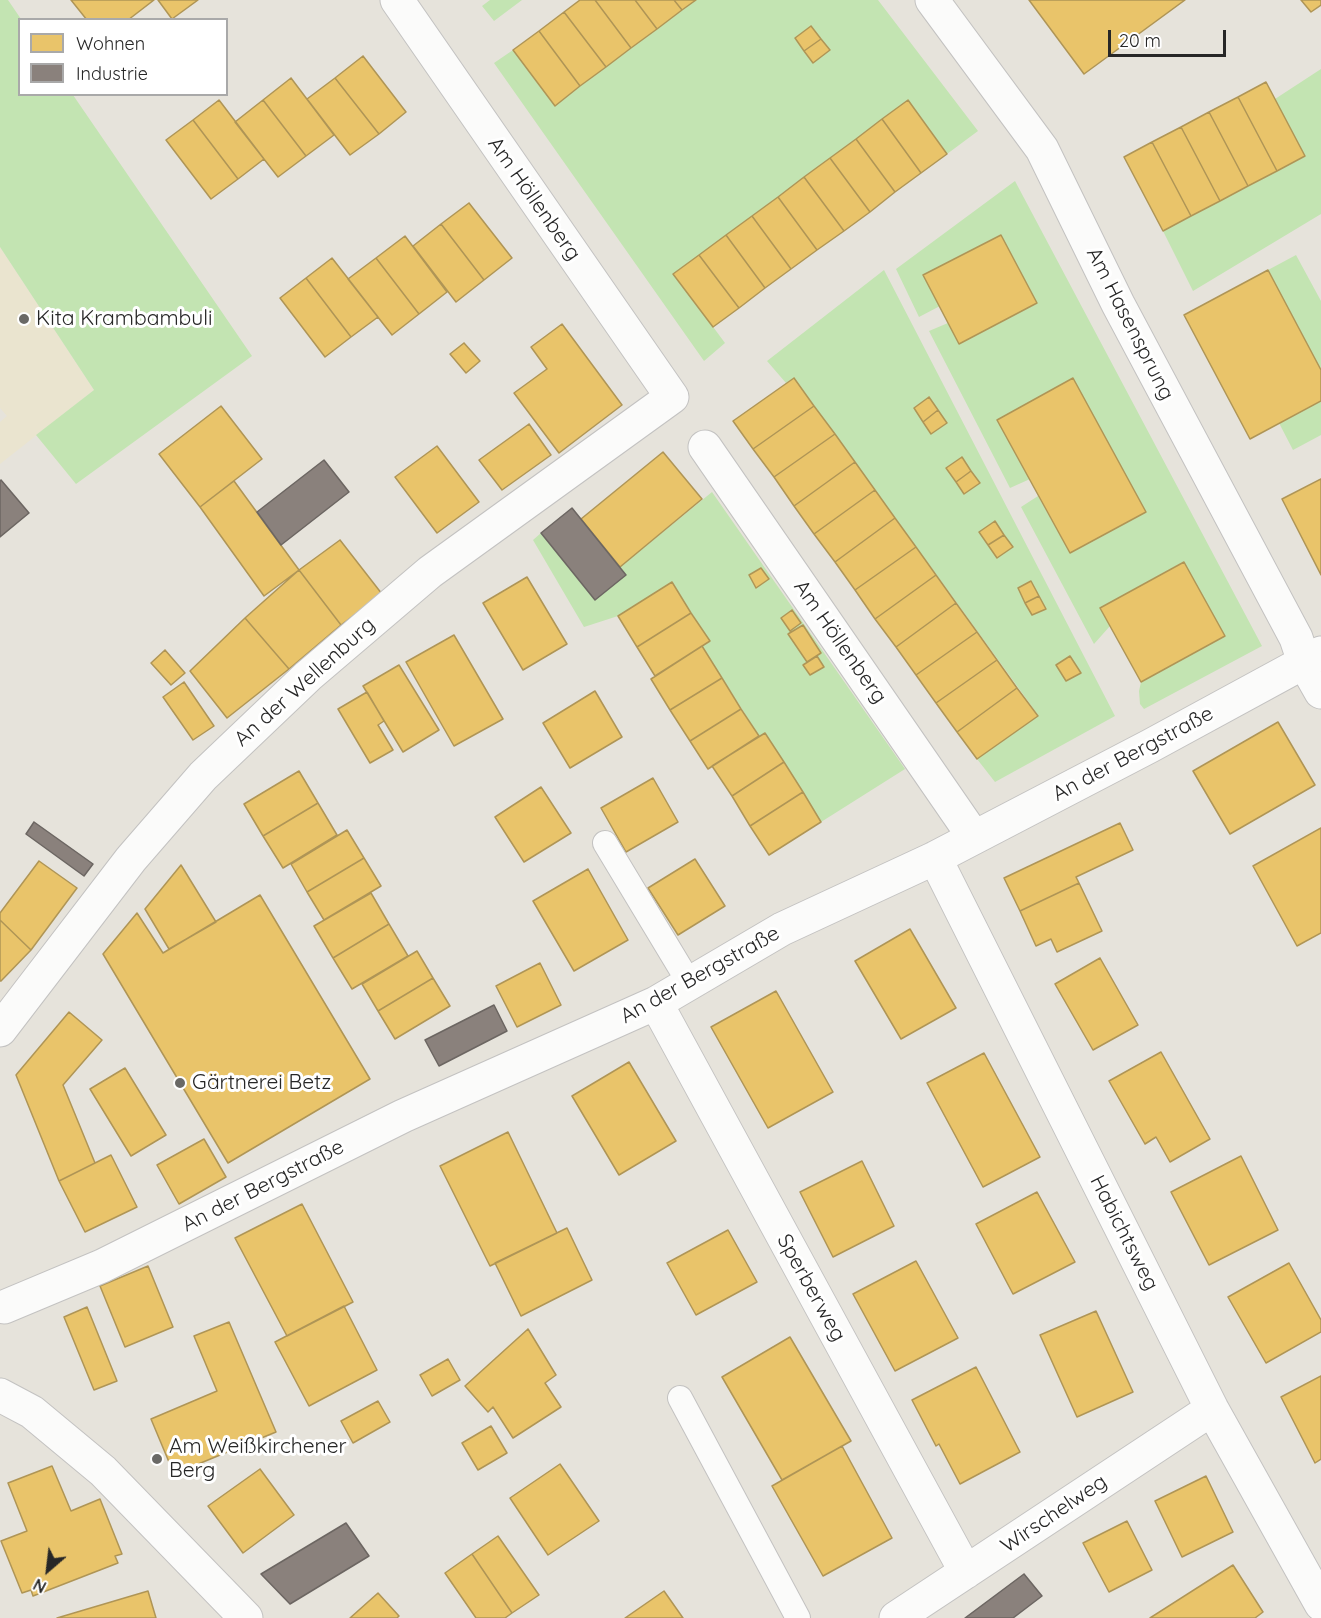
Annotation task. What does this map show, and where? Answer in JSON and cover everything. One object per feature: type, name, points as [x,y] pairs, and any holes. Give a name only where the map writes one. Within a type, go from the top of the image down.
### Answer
[{"type":"street","name":"Am Höllenberg","points":[[397,0],[672,397]]},
{"type":"street","name":"Am Hasensprung","points":[[932,0],[1042,149],[1118,304],[1296,638],[1313,657],[1321,692]]},
{"type":"street","name":"An der Wellenburg","points":[[0,1030],[131,859],[195,784],[308,676],[430,572],[672,397]]},
{"type":"street","name":"Am Höllenberg","points":[[705,447],[974,837]]},
{"type":"street","name":"An der Bergstraße","points":[[1,1300],[102,1266],[403,1116],[656,1004],[782,929],[935,858],[1313,657]]},
{"type":"street","name":"Habichtsweg","points":[[935,858],[1212,1409],[1321,1604]]},
{"type":"street","name":"Sperberweg","points":[[656,1004],[966,1572]]},
{"type":"street","points":[[0,1395],[32,1412],[103,1471],[246,1618]]},
{"type":"street","name":"Wirschelweg","points":[[896,1618],[1212,1409]]},
{"type":"lane","points":[[605,843],[690,984]]},
{"type":"lane","points":[[680,1398],[798,1618]]},
{"type":"shaded area","name":"Kita Krambambuli","points":[[0,247],[94,390],[0,464],[0,422],[7,416],[0,408]]},
{"type":"green space","points":[[0,0],[8,0],[20,18],[18,18],[18,96],[74,96],[252,356],[76,484],[36,435],[94,390],[0,247]]},
{"type":"green space","points":[[490,0],[522,0],[494,21],[482,6]]},
{"type":"green space","points":[[696,0],[878,0],[978,131],[947,154],[907,101],[674,274],[725,343],[704,361],[494,63],[513,50],[555,105]]},
{"type":"green space","points":[[1321,69],[1321,214],[1193,291],[1163,231],[1304,156],[1275,99]]},
{"type":"green space","points":[[1015,181],[1262,646],[1144,709],[1140,704],[1141,682],[1225,636],[1183,562],[1100,608],[1110,626],[1094,644],[1021,507],[1038,496],[1070,553],[1146,512],[1073,379],[997,420],[1030,479],[1010,488],[929,331],[948,323],[959,343],[1036,304],[1001,236],[940,306],[919,317],[896,269]]},
{"type":"green space","points":[[1296,255],[1321,301],[1321,370],[1268,270]]},
{"type":"green space","points":[[884,270],[1115,716],[995,782],[977,759],[1038,715],[794,378],[786,383],[767,361]]},
{"type":"green space","points":[[1321,401],[1321,435],[1293,450],[1279,423]]},
{"type":"green space","points":[[712,492],[905,769],[821,822],[765,733],[759,736],[702,646],[709,641],[672,582],[618,616],[584,627],[533,540],[541,533],[595,600],[626,575],[620,567]]},
{"type":"building: Wohnen","points":[[71,0],[154,0],[131,18],[85,18]]},
{"type":"building: Wohnen","points":[[158,0],[198,0],[173,18]]},
{"type":"building: Wohnen","points":[[580,0],[595,0],[631,48],[606,67],[564,12]]},
{"type":"building: Wohnen","points":[[595,0],[635,0],[657,29],[631,48]]},
{"type":"building: Wohnen","points":[[635,0],[674,0],[682,10],[657,29]]},
{"type":"building: Wohnen","points":[[674,0],[696,0],[682,10]]},
{"type":"building: Wohnen","points":[[1029,0],[1185,0],[1084,74]]},
{"type":"building: Wohnen","points":[[1301,0],[1321,0],[1321,5],[1311,12]]},
{"type":"building: Wohnen","points":[[564,12],[606,67],[580,86],[539,31]]},
{"type":"building: Wohnen","points":[[811,26],[821,39],[804,51],[795,38]]},
{"type":"building: Wohnen","points":[[539,31],[580,86],[555,106],[513,50]]},
{"type":"building: Wohnen","points":[[821,39],[830,50],[813,63],[804,51]]},
{"type":"building: Wohnen","points":[[363,56],[406,112],[379,134],[335,78]]},
{"type":"building: Wohnen","points":[[291,78],[334,135],[306,156],[263,100]]},
{"type":"building: Wohnen","points":[[335,78],[379,134],[350,155],[307,99]]},
{"type":"building: Wohnen","points":[[1266,82],[1305,156],[1277,171],[1238,97]]},
{"type":"building: Wohnen","points":[[1238,97],[1277,171],[1248,186],[1209,112]]},
{"type":"building: Wohnen","points":[[219,100],[264,159],[238,179],[193,120]]},
{"type":"building: Wohnen","points":[[263,100],[306,156],[278,177],[235,122]]},
{"type":"building: Wohnen","points":[[908,100],[947,154],[921,173],[882,119]]},
{"type":"building: Wohnen","points":[[1209,112],[1248,186],[1220,201],[1181,127]]},
{"type":"building: Wohnen","points":[[882,119],[921,173],[895,192],[856,139]]},
{"type":"building: Wohnen","points":[[193,120],[238,179],[211,199],[166,140]]},
{"type":"building: Wohnen","points":[[1181,127],[1220,201],[1191,216],[1152,142]]},
{"type":"building: Wohnen","points":[[856,139],[895,192],[870,212],[830,158]]},
{"type":"building: Wohnen","points":[[1152,142],[1191,216],[1163,231],[1124,157]]},
{"type":"building: Wohnen","points":[[830,158],[870,212],[844,231],[804,177]]},
{"type":"building: Wohnen","points":[[804,177],[844,231],[817,250],[778,197]]},
{"type":"building: Wohnen","points":[[778,197],[817,250],[791,269],[752,216]]},
{"type":"building: Wohnen","points":[[469,203],[512,258],[484,280],[441,224]]},
{"type":"building: Wohnen","points":[[752,216],[791,269],[765,288],[726,235]]},
{"type":"building: Wohnen","points":[[441,224],[484,280],[456,302],[413,246]]},
{"type":"building: Wohnen","points":[[726,235],[765,288],[739,308],[699,255]]},
{"type":"building: Wohnen","points":[[1001,235],[1037,303],[959,344],[923,275]]},
{"type":"building: Wohnen","points":[[405,236],[447,292],[419,314],[376,258]]},
{"type":"building: Wohnen","points":[[699,255],[739,308],[713,327],[673,274]]},
{"type":"building: Wohnen","points":[[332,258],[378,317],[351,337],[306,278]]},
{"type":"building: Wohnen","points":[[376,258],[419,314],[392,335],[348,279]]},
{"type":"building: Wohnen","points":[[1268,270],[1321,370],[1321,401],[1250,439],[1184,315]]},
{"type":"building: Wohnen","points":[[306,278],[351,337],[325,357],[280,298]]},
{"type":"building: Wohnen","points":[[562,324],[622,405],[559,453],[514,393],[547,369],[531,347]]},
{"type":"building: Wohnen","points":[[464,343],[480,361],[466,373],[450,354]]},
{"type":"building: Wohnen","points":[[794,378],[814,406],[753,449],[733,421]]},
{"type":"building: Wohnen","points":[[1073,378],[1146,512],[1070,553],[997,420]]},
{"type":"building: Wohnen","points":[[929,397],[938,410],[923,422],[914,408]]},
{"type":"building: Wohnen","points":[[221,406],[262,459],[200,507],[159,454]]},
{"type":"building: Wohnen","points":[[814,406],[835,434],[774,477],[753,449]]},
{"type":"building: Wohnen","points":[[938,410],[947,423],[931,434],[923,422]]},
{"type":"building: Wohnen","points":[[529,424],[551,455],[502,490],[479,460]]},
{"type":"building: Wohnen","points":[[835,434],[855,462],[794,506],[774,477]]},
{"type":"building: Wohnen","points":[[437,446],[479,502],[437,533],[395,477]]},
{"type":"building: Wohnen","points":[[663,452],[702,499],[620,567],[581,519]]},
{"type":"building: Wohnen","points":[[962,457],[971,471],[956,482],[946,468]]},
{"type":"building: Wohnen","points":[[855,462],[875,490],[814,534],[794,506]]},
{"type":"building: Wohnen","points":[[971,471],[980,483],[964,494],[956,482]]},
{"type":"building: Wohnen","points":[[1321,479],[1321,575],[1282,499]]},
{"type":"building: Wohnen","points":[[234,481],[299,570],[264,596],[200,507]]},
{"type":"building: Wohnen","points":[[875,490],[895,518],[835,562],[814,534]]},
{"type":"building: Wohnen","points":[[895,518],[916,547],[855,590],[835,562]]},
{"type":"building: Wohnen","points":[[995,521],[1004,535],[988,545],[979,532]]},
{"type":"building: Wohnen","points":[[1004,535],[1013,547],[997,558],[988,545]]},
{"type":"building: Wohnen","points":[[340,540],[382,594],[341,625],[299,570]]},
{"type":"building: Wohnen","points":[[916,547],[936,575],[875,619],[855,590]]},
{"type":"building: Wohnen","points":[[1184,562],[1225,636],[1141,682],[1100,608]]},
{"type":"building: Wohnen","points":[[761,568],[769,579],[756,588],[749,575]]},
{"type":"building: Wohnen","points":[[299,570],[341,625],[289,669],[245,618]]},
{"type":"building: Wohnen","points":[[936,575],[956,603],[896,647],[875,619]]},
{"type":"building: Wohnen","points":[[527,577],[567,644],[523,670],[483,603]]},
{"type":"building: Wohnen","points":[[1031,581],[1039,596],[1025,603],[1018,588]]},
{"type":"building: Wohnen","points":[[672,582],[691,613],[637,647],[618,616]]},
{"type":"building: Wohnen","points":[[1039,596],[1046,609],[1032,615],[1025,603]]},
{"type":"building: Wohnen","points":[[956,603],[977,632],[916,675],[896,647]]},
{"type":"building: Wohnen","points":[[792,610],[801,623],[790,631],[781,618]]},
{"type":"building: Wohnen","points":[[691,613],[710,641],[655,676],[637,647]]},
{"type":"building: Wohnen","points":[[245,618],[289,669],[227,718],[190,671]]},
{"type":"building: Wohnen","points":[[803,625],[821,653],[807,662],[788,634]]},
{"type":"building: Wohnen","points":[[977,632],[997,660],[936,703],[916,675]]},
{"type":"building: Wohnen","points":[[454,635],[503,719],[454,746],[406,662]]},
{"type":"building: Wohnen","points":[[702,646],[722,678],[670,710],[651,679]]},
{"type":"building: Wohnen","points":[[165,650],[185,673],[171,685],[151,663]]},
{"type":"building: Wohnen","points":[[817,656],[824,667],[810,675],[803,665]]},
{"type":"building: Wohnen","points":[[1070,656],[1081,673],[1066,681],[1056,665]]},
{"type":"building: Wohnen","points":[[997,660],[1017,688],[957,732],[936,703]]},
{"type":"building: Wohnen","points":[[399,665],[439,730],[403,752],[363,686]]},
{"type":"building: Wohnen","points":[[722,678],[741,709],[690,741],[670,710]]},
{"type":"building: Wohnen","points":[[184,682],[214,726],[193,740],[163,697]]},
{"type":"building: Wohnen","points":[[1017,688],[1038,716],[977,759],[957,732]]},
{"type":"building: Wohnen","points":[[595,691],[622,737],[570,768],[543,723]]},
{"type":"building: Wohnen","points":[[367,692],[384,721],[378,725],[393,750],[370,763],[338,709]]},
{"type":"building: Wohnen","points":[[741,709],[759,736],[708,769],[690,741]]},
{"type":"building: Wohnen","points":[[1278,722],[1315,785],[1230,834],[1193,771]]},
{"type":"building: Wohnen","points":[[765,733],[784,762],[732,796],[712,766]]},
{"type":"building: Wohnen","points":[[784,762],[803,792],[750,826],[732,796]]},
{"type":"building: Wohnen","points":[[299,771],[318,803],[263,836],[244,804]]},
{"type":"building: Wohnen","points":[[653,778],[678,822],[626,852],[601,808]]},
{"type":"building: Wohnen","points":[[541,787],[571,833],[524,862],[495,817]]},
{"type":"building: Wohnen","points":[[803,792],[821,822],[769,855],[750,826]]},
{"type":"building: Wohnen","points":[[318,803],[337,835],[283,868],[263,836]]},
{"type":"building: Wohnen","points":[[1120,823],[1133,850],[1076,877],[1079,883],[1020,911],[1004,878]]},
{"type":"building: Wohnen","points":[[1321,828],[1321,933],[1297,946],[1253,866]]},
{"type":"building: Wohnen","points":[[347,830],[364,858],[307,892],[291,864]]},
{"type":"building: Wohnen","points":[[364,858],[381,886],[324,920],[307,892]]},
{"type":"building: Wohnen","points":[[695,859],[725,906],[678,935],[648,888]]},
{"type":"building: Wohnen","points":[[39,861],[77,888],[31,950],[0,920],[0,913]]},
{"type":"building: Wohnen","points":[[181,865],[216,922],[169,949],[145,909]]},
{"type":"building: Wohnen","points":[[588,869],[628,940],[574,971],[533,901]]},
{"type":"building: Wohnen","points":[[1079,883],[1102,931],[1057,952],[1051,939],[1036,946],[1020,911]]},
{"type":"building: Wohnen","points":[[371,893],[389,924],[333,958],[314,926]]},
{"type":"building: Wohnen","points":[[260,895],[370,1079],[228,1163],[103,954],[137,913],[163,953]]},
{"type":"building: Wohnen","points":[[0,920],[31,950],[1,981],[0,981]]},
{"type":"building: Wohnen","points":[[389,924],[408,956],[352,989],[333,958]]},
{"type":"building: Wohnen","points":[[910,929],[956,1008],[901,1039],[855,961]]},
{"type":"building: Wohnen","points":[[417,951],[433,978],[378,1011],[362,984]]},
{"type":"building: Wohnen","points":[[1100,958],[1138,1025],[1093,1050],[1055,984]]},
{"type":"building: Wohnen","points":[[540,963],[561,1005],[517,1027],[496,986]]},
{"type":"building: Wohnen","points":[[433,978],[450,1006],[395,1039],[378,1011]]},
{"type":"building: Wohnen","points":[[776,991],[833,1092],[768,1128],[711,1027]]},
{"type":"building: Wohnen","points":[[69,1012],[102,1040],[63,1085],[95,1163],[59,1181],[16,1075]]},
{"type":"building: Wohnen","points":[[1161,1052],[1210,1139],[1170,1162],[1156,1137],[1145,1144],[1109,1081]]},
{"type":"building: Wohnen","points":[[984,1053],[1040,1157],[983,1187],[927,1083]]},
{"type":"building: Wohnen","points":[[629,1062],[676,1141],[619,1175],[572,1096]]},
{"type":"building: Wohnen","points":[[125,1068],[166,1135],[131,1156],[90,1089]]},
{"type":"building: Wohnen","points":[[508,1132],[557,1233],[490,1266],[440,1166]]},
{"type":"building: Wohnen","points":[[204,1139],[226,1177],[179,1204],[157,1165]]},
{"type":"building: Wohnen","points":[[111,1155],[137,1207],[85,1232],[59,1181]]},
{"type":"building: Wohnen","points":[[1241,1156],[1278,1230],[1209,1265],[1171,1192]]},
{"type":"building: Wohnen","points":[[862,1161],[894,1226],[833,1257],[800,1192]]},
{"type":"building: Wohnen","points":[[1037,1192],[1075,1262],[1013,1294],[976,1224]]},
{"type":"building: Wohnen","points":[[302,1204],[353,1302],[287,1336],[235,1238]]},
{"type":"building: Wohnen","points":[[567,1228],[592,1280],[521,1316],[495,1263]]},
{"type":"building: Wohnen","points":[[728,1230],[757,1282],[696,1315],[667,1263]]},
{"type":"building: Wohnen","points":[[916,1261],[958,1338],[895,1371],[853,1294]]},
{"type":"building: Wohnen","points":[[1289,1263],[1321,1320],[1321,1332],[1266,1363],[1228,1297]]},
{"type":"building: Wohnen","points":[[148,1266],[173,1327],[125,1347],[100,1286]]},
{"type":"building: Wohnen","points":[[344,1306],[377,1370],[309,1406],[275,1342]]},
{"type":"building: Wohnen","points":[[87,1307],[117,1381],[94,1390],[64,1317]]},
{"type":"building: Wohnen","points":[[1096,1311],[1133,1392],[1077,1417],[1040,1335]]},
{"type":"building: Wohnen","points":[[229,1322],[276,1432],[174,1474],[151,1419],[217,1391],[194,1336]]},
{"type":"building: Wohnen","points":[[528,1329],[556,1375],[545,1383],[561,1407],[513,1438],[493,1407],[488,1412],[465,1386]]},
{"type":"building: Wohnen","points":[[790,1337],[851,1441],[782,1480],[722,1377]]},
{"type":"building: Wohnen","points":[[448,1359],[460,1380],[432,1396],[420,1375]]},
{"type":"building: Wohnen","points":[[976,1367],[1020,1452],[960,1484],[939,1444],[936,1446],[912,1400]]},
{"type":"building: Wohnen","points":[[1321,1376],[1321,1459],[1315,1463],[1281,1397]]},
{"type":"building: Wohnen","points":[[378,1401],[390,1422],[353,1443],[341,1421]]},
{"type":"building: Wohnen","points":[[491,1426],[507,1453],[478,1470],[462,1443]]},
{"type":"building: Wohnen","points":[[842,1446],[892,1538],[823,1576],[772,1486]]},
{"type":"building: Wohnen","points":[[560,1464],[599,1521],[548,1555],[510,1498]]},
{"type":"building: Wohnen","points":[[52,1466],[71,1511],[100,1499],[122,1554],[115,1556],[118,1563],[33,1596],[31,1590],[22,1593],[1,1541],[27,1531],[8,1483]]},
{"type":"building: Wohnen","points":[[260,1469],[294,1515],[243,1553],[208,1506]]},
{"type":"building: Wohnen","points":[[1206,1476],[1233,1532],[1182,1557],[1155,1501]]},
{"type":"building: Wohnen","points":[[1127,1521],[1152,1570],[1109,1592],[1083,1543]]},
{"type":"building: Wohnen","points":[[498,1536],[539,1595],[512,1613],[472,1554]]},
{"type":"building: Wohnen","points":[[472,1554],[512,1613],[505,1618],[476,1618],[445,1573]]},
{"type":"building: Wohnen","points":[[1233,1565],[1263,1612],[1255,1618],[1150,1618]]},
{"type":"building: Wohnen","points":[[148,1591],[156,1618],[57,1618]]},
{"type":"building: Wohnen","points":[[664,1591],[683,1618],[625,1618]]},
{"type":"building: Wohnen","points":[[378,1593],[399,1616],[397,1618],[350,1618]]},
{"type":"building: Industrie","points":[[324,460],[349,492],[281,545],[257,512]]},
{"type":"building: Industrie","points":[[0,481],[29,513],[0,537]]},
{"type":"building: Industrie","points":[[572,508],[626,575],[595,600],[541,533]]},
{"type":"building: Industrie","points":[[34,822],[93,864],[84,876],[26,834]]},
{"type":"building: Industrie","points":[[494,1005],[507,1031],[439,1066],[425,1040]]},
{"type":"building: Industrie","points":[[346,1523],[369,1556],[290,1604],[261,1574]]},
{"type":"building: Industrie","points":[[1024,1574],[1042,1596],[1013,1618],[965,1618]]},
{"type":"place","name":"Kita Krambambuli","points":[[24,319]]},
{"type":"place","name":"Gärtnerei Betz","points":[[180,1083]]},
{"type":"place","name":"Am Weißkirchener Berg","points":[[157,1459]]}]
